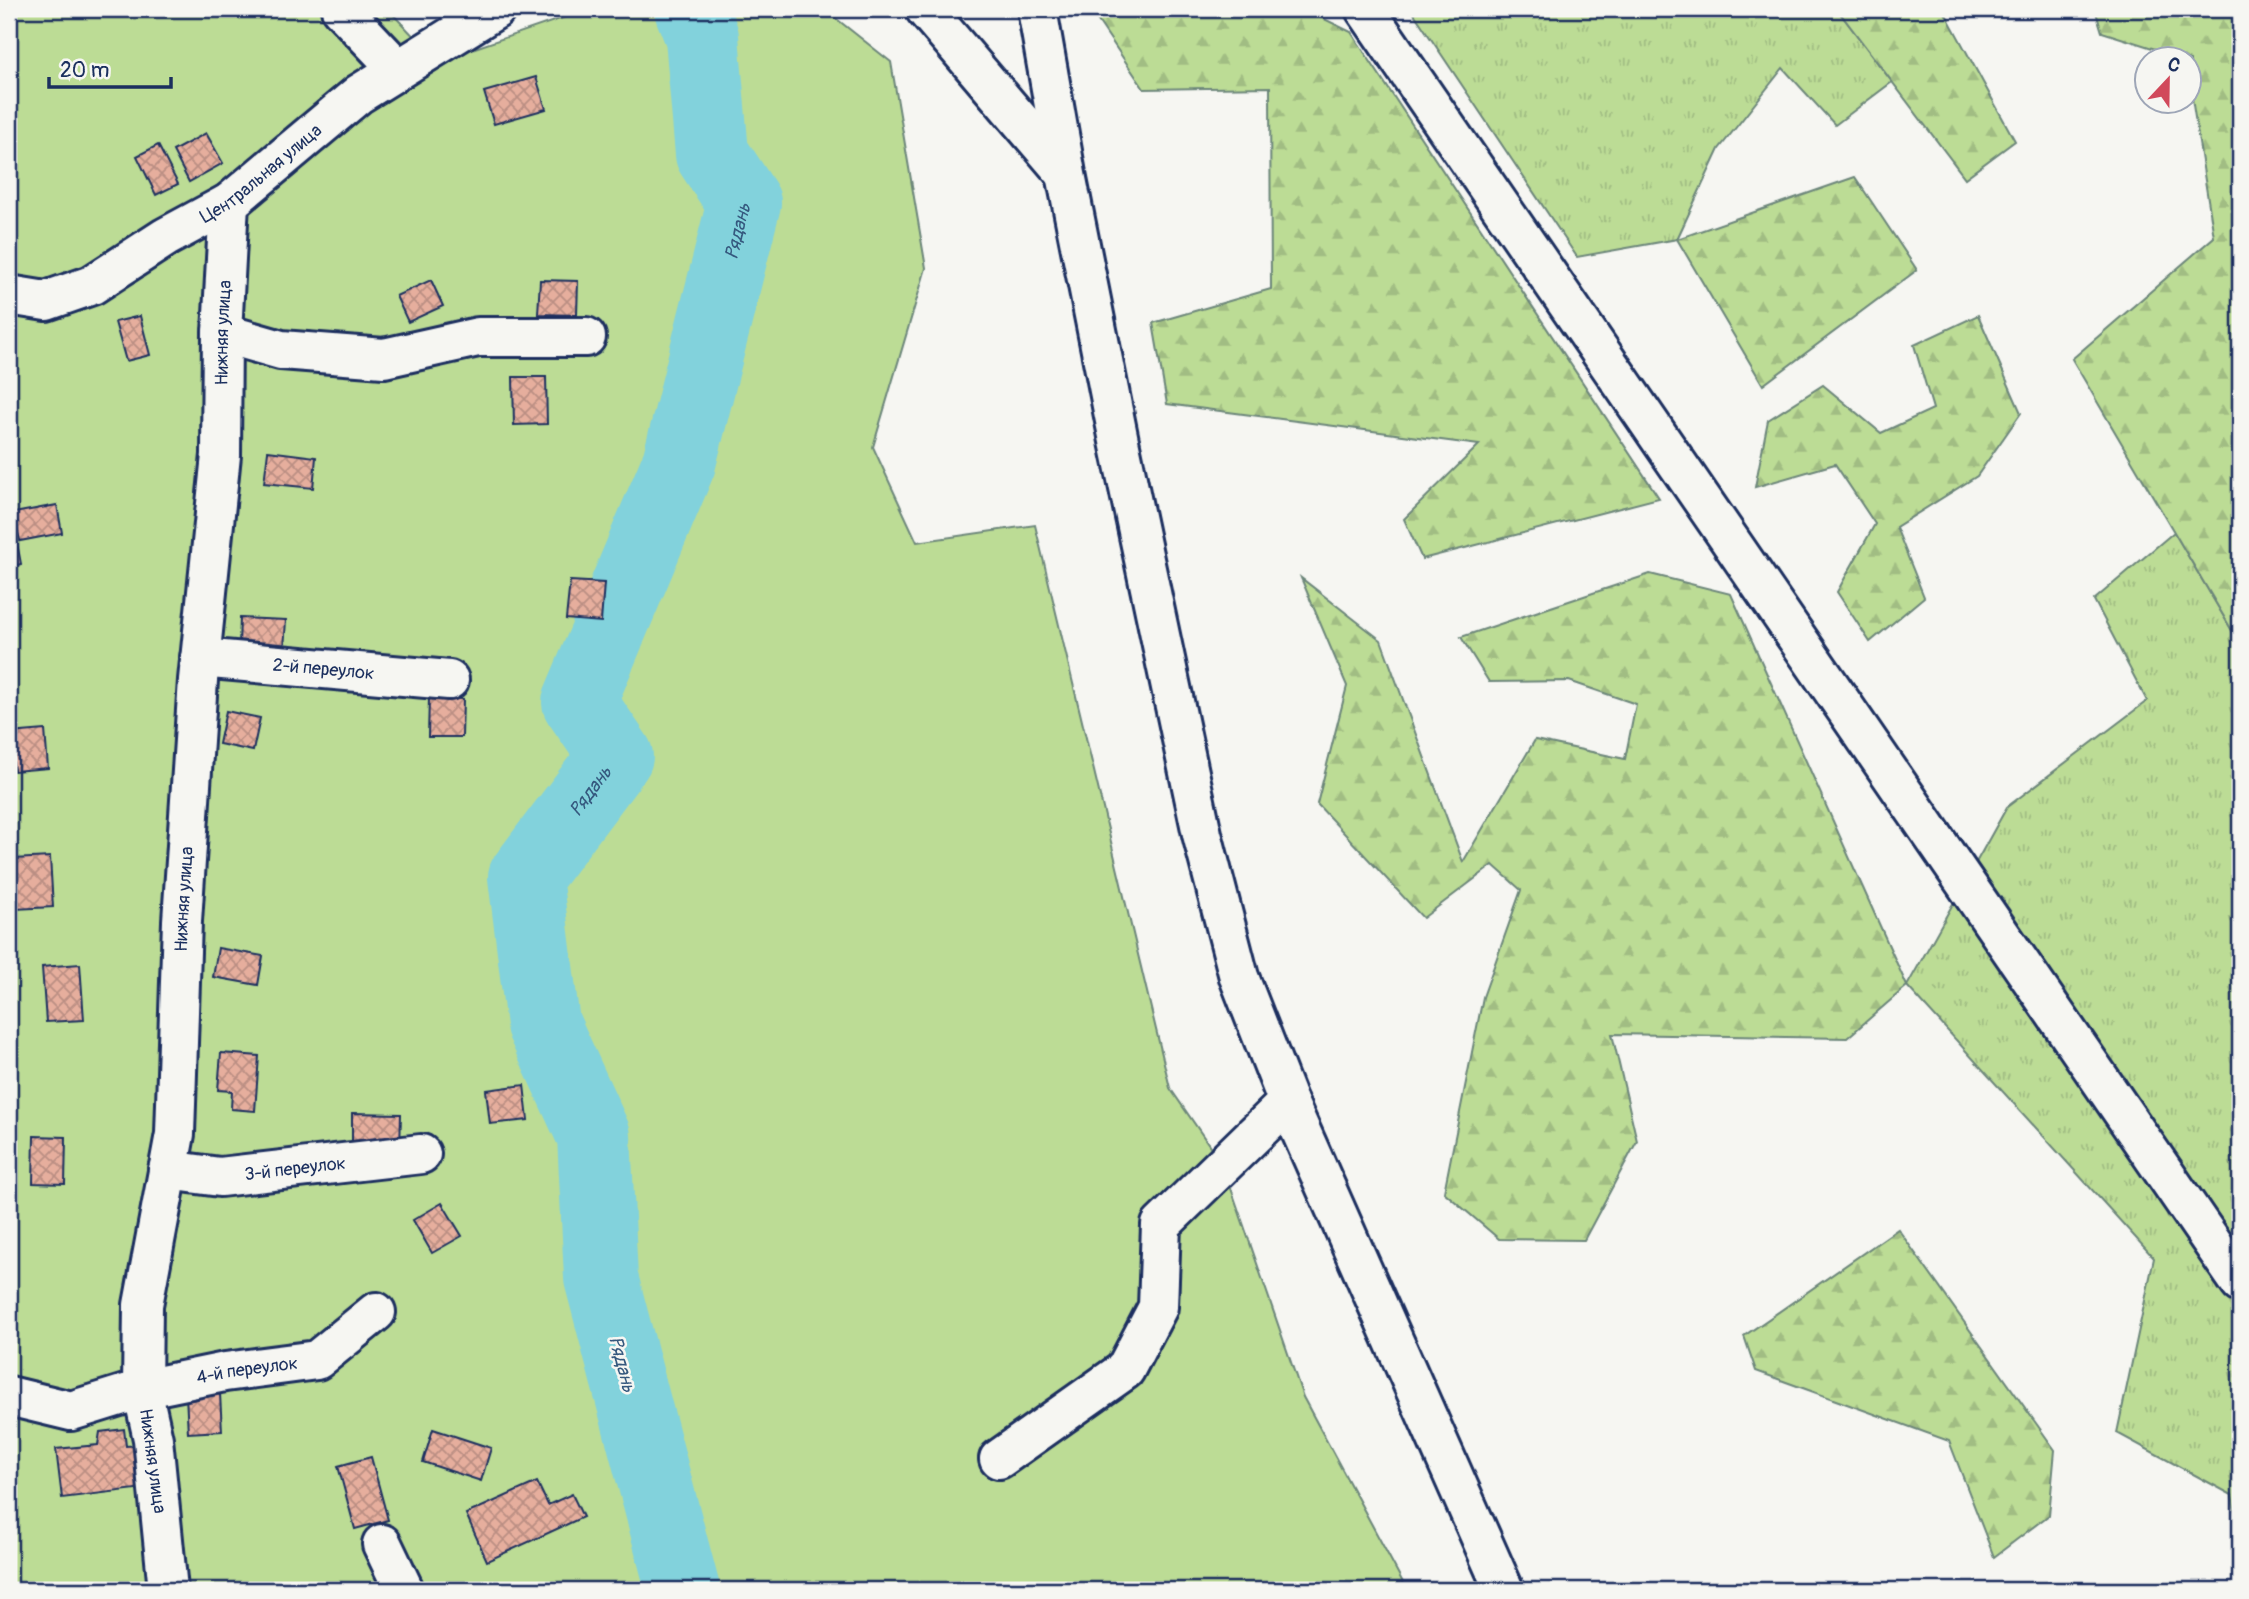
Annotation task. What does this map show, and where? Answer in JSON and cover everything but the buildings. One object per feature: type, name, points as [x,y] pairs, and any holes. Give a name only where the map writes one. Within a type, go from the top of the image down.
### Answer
[{"type":"street","points":[[341,9],[398,69]]},
{"type":"street","name":"Центральная улица","points":[[9,295],[46,301],[92,285],[166,237],[229,203],[359,94],[496,9]]},
{"type":"street","points":[[925,9],[1066,174]]},
{"type":"street","points":[[1037,9],[1066,174],[1202,834],[1239,978],[1288,1102],[1504,1590]]},
{"type":"street","points":[[1365,9],[2240,1283]]},
{"type":"street","name":"Нижняя улица","points":[[168,1590],[153,1439],[142,1389],[143,1305],[175,1135],[182,921],[200,658],[221,455],[222,333],[229,203]]},
{"type":"street","points":[[222,333],[281,350],[384,358],[478,337],[586,337]]},
{"type":"street","name":"2-й переулок","points":[[200,658],[449,680]]},
{"type":"street","points":[[999,1459],[1125,1370],[1158,1307],[1161,1225],[1288,1102]]},
{"type":"street","name":"3-й переулок","points":[[169,1170],[220,1177],[421,1154]]},
{"type":"street","name":"4-й переулок","points":[[9,1396],[71,1411],[142,1389],[225,1372],[317,1360],[376,1311]]},
{"type":"street","points":[[382,1544],[404,1590]]},
{"type":"green space","points":[[9,9],[388,9],[437,61],[589,9],[824,9],[891,62],[926,268],[873,447],[917,542],[1035,525],[1170,1088],[1223,1165],[1303,1397],[1407,1590],[9,1590]]},
{"type":"green space","points":[[1090,9],[1304,9],[1351,32],[1659,498],[1422,559],[1404,519],[1479,445],[1167,404],[1153,323],[1271,289],[1270,87],[1144,89]]},
{"type":"green space","points":[[1411,9],[1837,9],[1892,82],[1835,125],[1783,68],[1719,149],[1677,239],[1577,257]]},
{"type":"green space","points":[[1837,9],[1943,9],[2015,141],[1965,178]]},
{"type":"green space","points":[[2095,9],[2240,9],[2240,644],[2072,359],[2214,237],[2195,116],[2204,116],[2204,46],[2146,46],[2102,32]]},
{"type":"green space","points":[[1855,177],[1917,270],[1763,385],[1677,239]]},
{"type":"green space","points":[[1978,315],[2021,413],[1977,476],[1896,527],[1924,597],[1870,642],[1837,592],[1875,524],[1835,464],[1755,487],[1768,420],[1823,385],[1881,433],[1933,409],[1914,345]]},
{"type":"green space","points":[[2174,532],[2240,644],[2240,1540],[2232,1495],[2117,1433],[2154,1258],[1907,986],[2007,807],[2147,701],[2094,600]]},
{"type":"green space","points":[[1650,574],[1731,594],[1907,986],[1847,1038],[1612,1034],[1637,1141],[1584,1240],[1499,1239],[1444,1192],[1483,997],[1521,890],[1493,865],[1423,918],[1317,804],[1347,686],[1301,578],[1381,640],[1463,862],[1535,740],[1625,759],[1636,704],[1569,681],[1489,682],[1461,637]]},
{"type":"green space","points":[[1898,1229],[2055,1450],[2049,1515],[1994,1557],[1949,1441],[1756,1371],[1744,1336]]},
{"type":"waterway","name":"Рядань","points":[[683,1590],[601,1278],[594,1136],[543,1024],[525,877],[616,756],[579,702],[679,463],[744,203],[712,154],[702,37],[691,9]]}]
